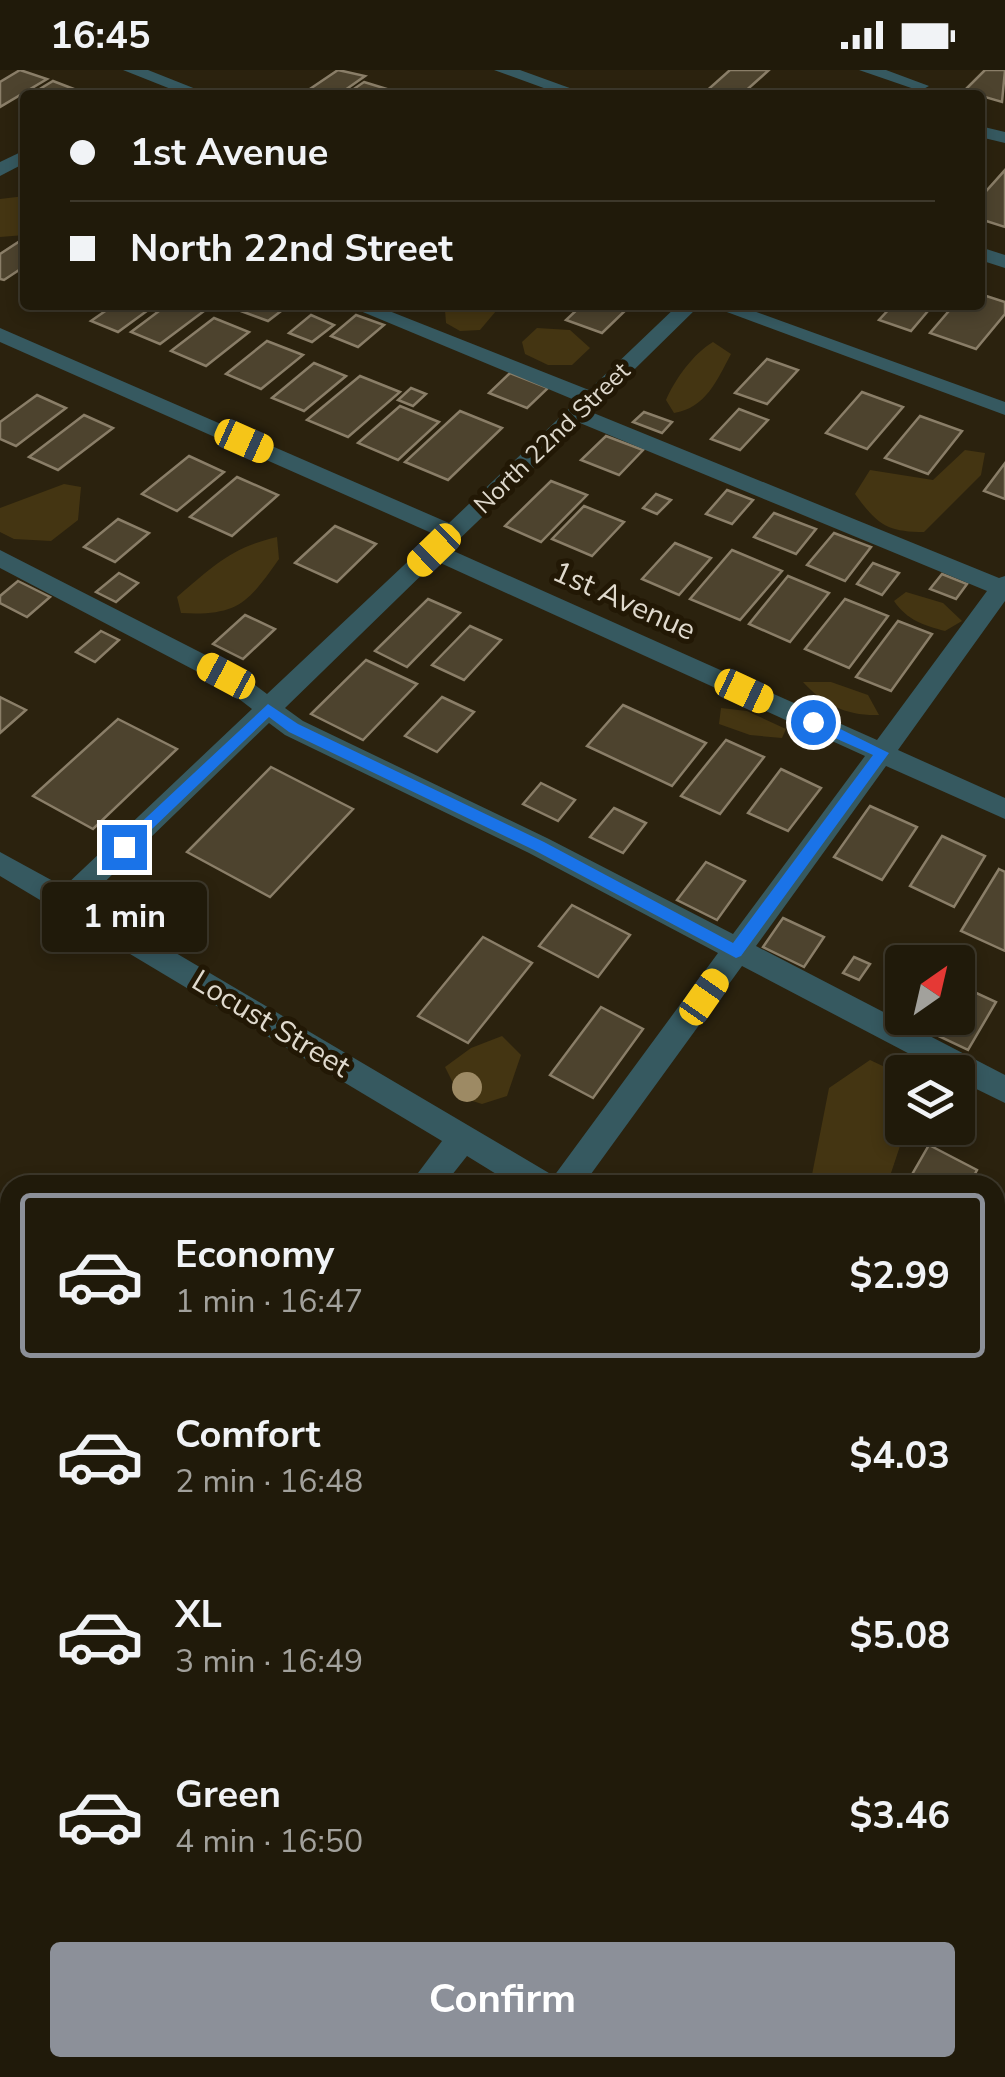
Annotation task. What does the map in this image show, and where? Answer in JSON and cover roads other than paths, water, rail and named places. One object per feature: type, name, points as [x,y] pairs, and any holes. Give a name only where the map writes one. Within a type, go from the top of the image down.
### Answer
[{"type":"street","points":[[503,70],[565,90]]},
{"type":"street","points":[[868,70],[915,90],[936,70]]},
{"type":"street","points":[[146,76],[187,90]]},
{"type":"street","points":[[367,310],[1004,587],[572,1175]]},
{"type":"street","name":"North 22nd Street","points":[[66,902],[685,310]]},
{"type":"street","points":[[732,310],[1005,409]]},
{"type":"street","name":"1st Avenue","points":[[0,334],[1005,808]]},
{"type":"street","points":[[0,558],[226,676],[294,728],[539,846],[1005,1090]]},
{"type":"street","name":"Locust Street","points":[[0,863],[525,1175]]},
{"type":"street","points":[[433,1175],[463,1138]]}]
